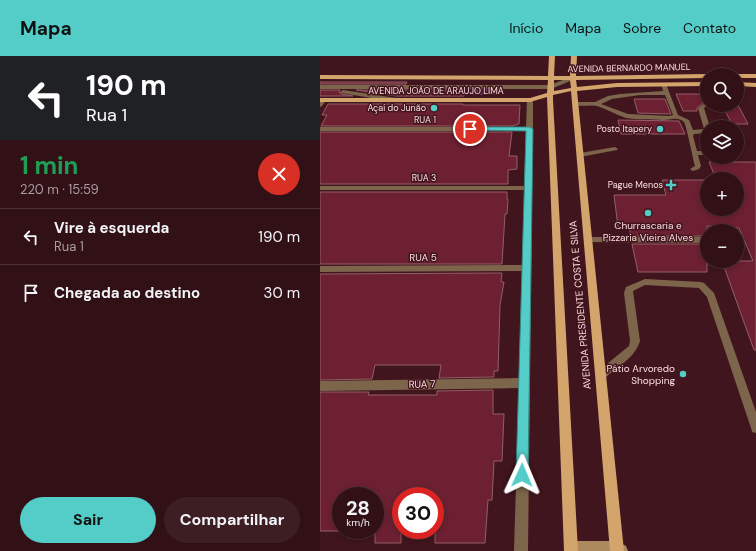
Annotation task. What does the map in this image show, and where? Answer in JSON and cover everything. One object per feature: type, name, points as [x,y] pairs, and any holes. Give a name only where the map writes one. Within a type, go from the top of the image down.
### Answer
[{"type":"main road","name":"AVENIDA PRESIDENTE COSTA E SILVA","points":[[552,56],[550,90],[571,550]]},
{"type":"main road","name":"AVENIDA PRESIDENTE COSTA E SILVA","points":[[574,56],[574,90],[619,550]]},
{"type":"main road","name":"AVENIDA BERNARDO MANUEL","points":[[551,78],[700,76]]},
{"type":"main road","points":[[744,76],[756,76]]},
{"type":"main road","name":"AVENIDA JOÃO DE ARAÚJO LIMA","points":[[320,77],[551,78]]},
{"type":"main road","name":"AVENIDA BERNARDO MANUEL","points":[[550,90],[574,90],[611,86],[700,84]]},
{"type":"main road","points":[[744,84],[756,84]]},
{"type":"main road","name":"AVENIDA JOÃO DE ARAÚJO LIMA","points":[[321,102],[398,100],[530,100],[550,90]]},
{"type":"street","points":[[521,551],[530,100]]},
{"type":"street","name":"RUA 1","points":[[320,129],[530,129]]},
{"type":"street","name":"RUA 3","points":[[320,188],[528,188]]},
{"type":"street","name":"RUA 5","points":[[320,269],[527,268]]},
{"type":"street","name":"RUA 7","points":[[320,386],[524,383]]},
{"type":"street","points":[[571,550],[619,550]]},
{"type":"lane","points":[[320,87],[550,90],[573,78]]},
{"type":"lane","points":[[663,84],[676,116]]},
{"type":"lane","points":[[320,91],[339,91],[398,100]]},
{"type":"lane","points":[[596,104],[600,100],[618,96],[666,93]]},
{"type":"lane","points":[[576,104],[596,104],[627,116],[669,118],[676,116],[684,117],[688,121],[691,132],[690,136],[696,153],[698,166],[697,168],[693,169]]},
{"type":"lane","points":[[691,132],[700,131]]},
{"type":"lane","points":[[580,155],[615,149]]},
{"type":"lane","points":[[588,240],[700,240]]},
{"type":"lane","points":[[601,374],[632,348],[635,341],[629,289],[645,282],[701,285],[711,295],[756,428]]},
{"type":"shaded area","points":[[465,89],[500,89],[500,95],[472,95],[472,91],[465,91]]},
{"type":"building","points":[[320,82],[407,82],[406,84],[320,84]]},
{"type":"building","points":[[320,90],[340,90],[339,92],[341,94],[353,96],[320,96]]},
{"type":"building","points":[[356,90],[465,90],[464,96],[396,96]]},
{"type":"building","points":[[676,94],[700,94],[700,105],[697,108],[697,111],[683,111]]},
{"type":"building","points":[[634,99],[665,99],[671,114],[638,113]]},
{"type":"building","points":[[328,104],[520,105],[519,124],[512,126],[321,126],[327,115],[322,115]]},
{"type":"building","points":[[726,112],[742,112],[748,124],[744,124],[744,120],[730,120]]},
{"type":"building","points":[[618,120],[679,121],[685,134],[621,134]]},
{"type":"building","points":[[320,132],[512,132],[509,156],[517,156],[517,169],[508,170],[508,184],[320,184]]},
{"type":"building","points":[[744,162],[756,162],[756,350],[754,350],[725,268],[744,268],[744,261],[753,261],[744,240],[744,224],[700,224],[700,236],[631,236],[629,227],[618,227],[614,195],[666,195],[662,180],[700,180],[700,216],[744,216],[744,172],[713,172],[710,164],[744,164]]},
{"type":"building","points":[[320,192],[507,192],[507,214],[505,214],[502,264],[320,264]]},
{"type":"building","points":[[632,244],[700,244],[700,268],[707,268],[707,272],[638,272]]},
{"type":"building","points":[[502,273],[501,282],[504,282],[500,305],[498,371],[494,371],[494,377],[439,378],[441,365],[375,365],[372,379],[320,380],[320,274]]},
{"type":"building","points":[[493,390],[493,414],[504,414],[502,461],[494,461],[492,500],[488,500],[485,543],[435,543],[435,539],[444,539],[444,487],[392,487],[392,539],[401,539],[401,543],[375,543],[375,539],[384,539],[384,487],[332,487],[332,531],[320,531],[320,392],[369,392],[368,395],[437,395],[437,391]]},
{"type":"place","name":"Açaí do Junão","points":[[434,108]]},
{"type":"place","name":"Posto Itapery","points":[[660,129]]},
{"type":"place","name":"Pague Menos","points":[[671,185]]},
{"type":"place","name":"Churrascaria e Pizzaria Vieira Alves","points":[[648,213]]},
{"type":"place","name":"Pátio Arvoredo Shopping","points":[[683,374]]},
{"type":"route","points":[[470,129],[530,129],[522,475]]}]
